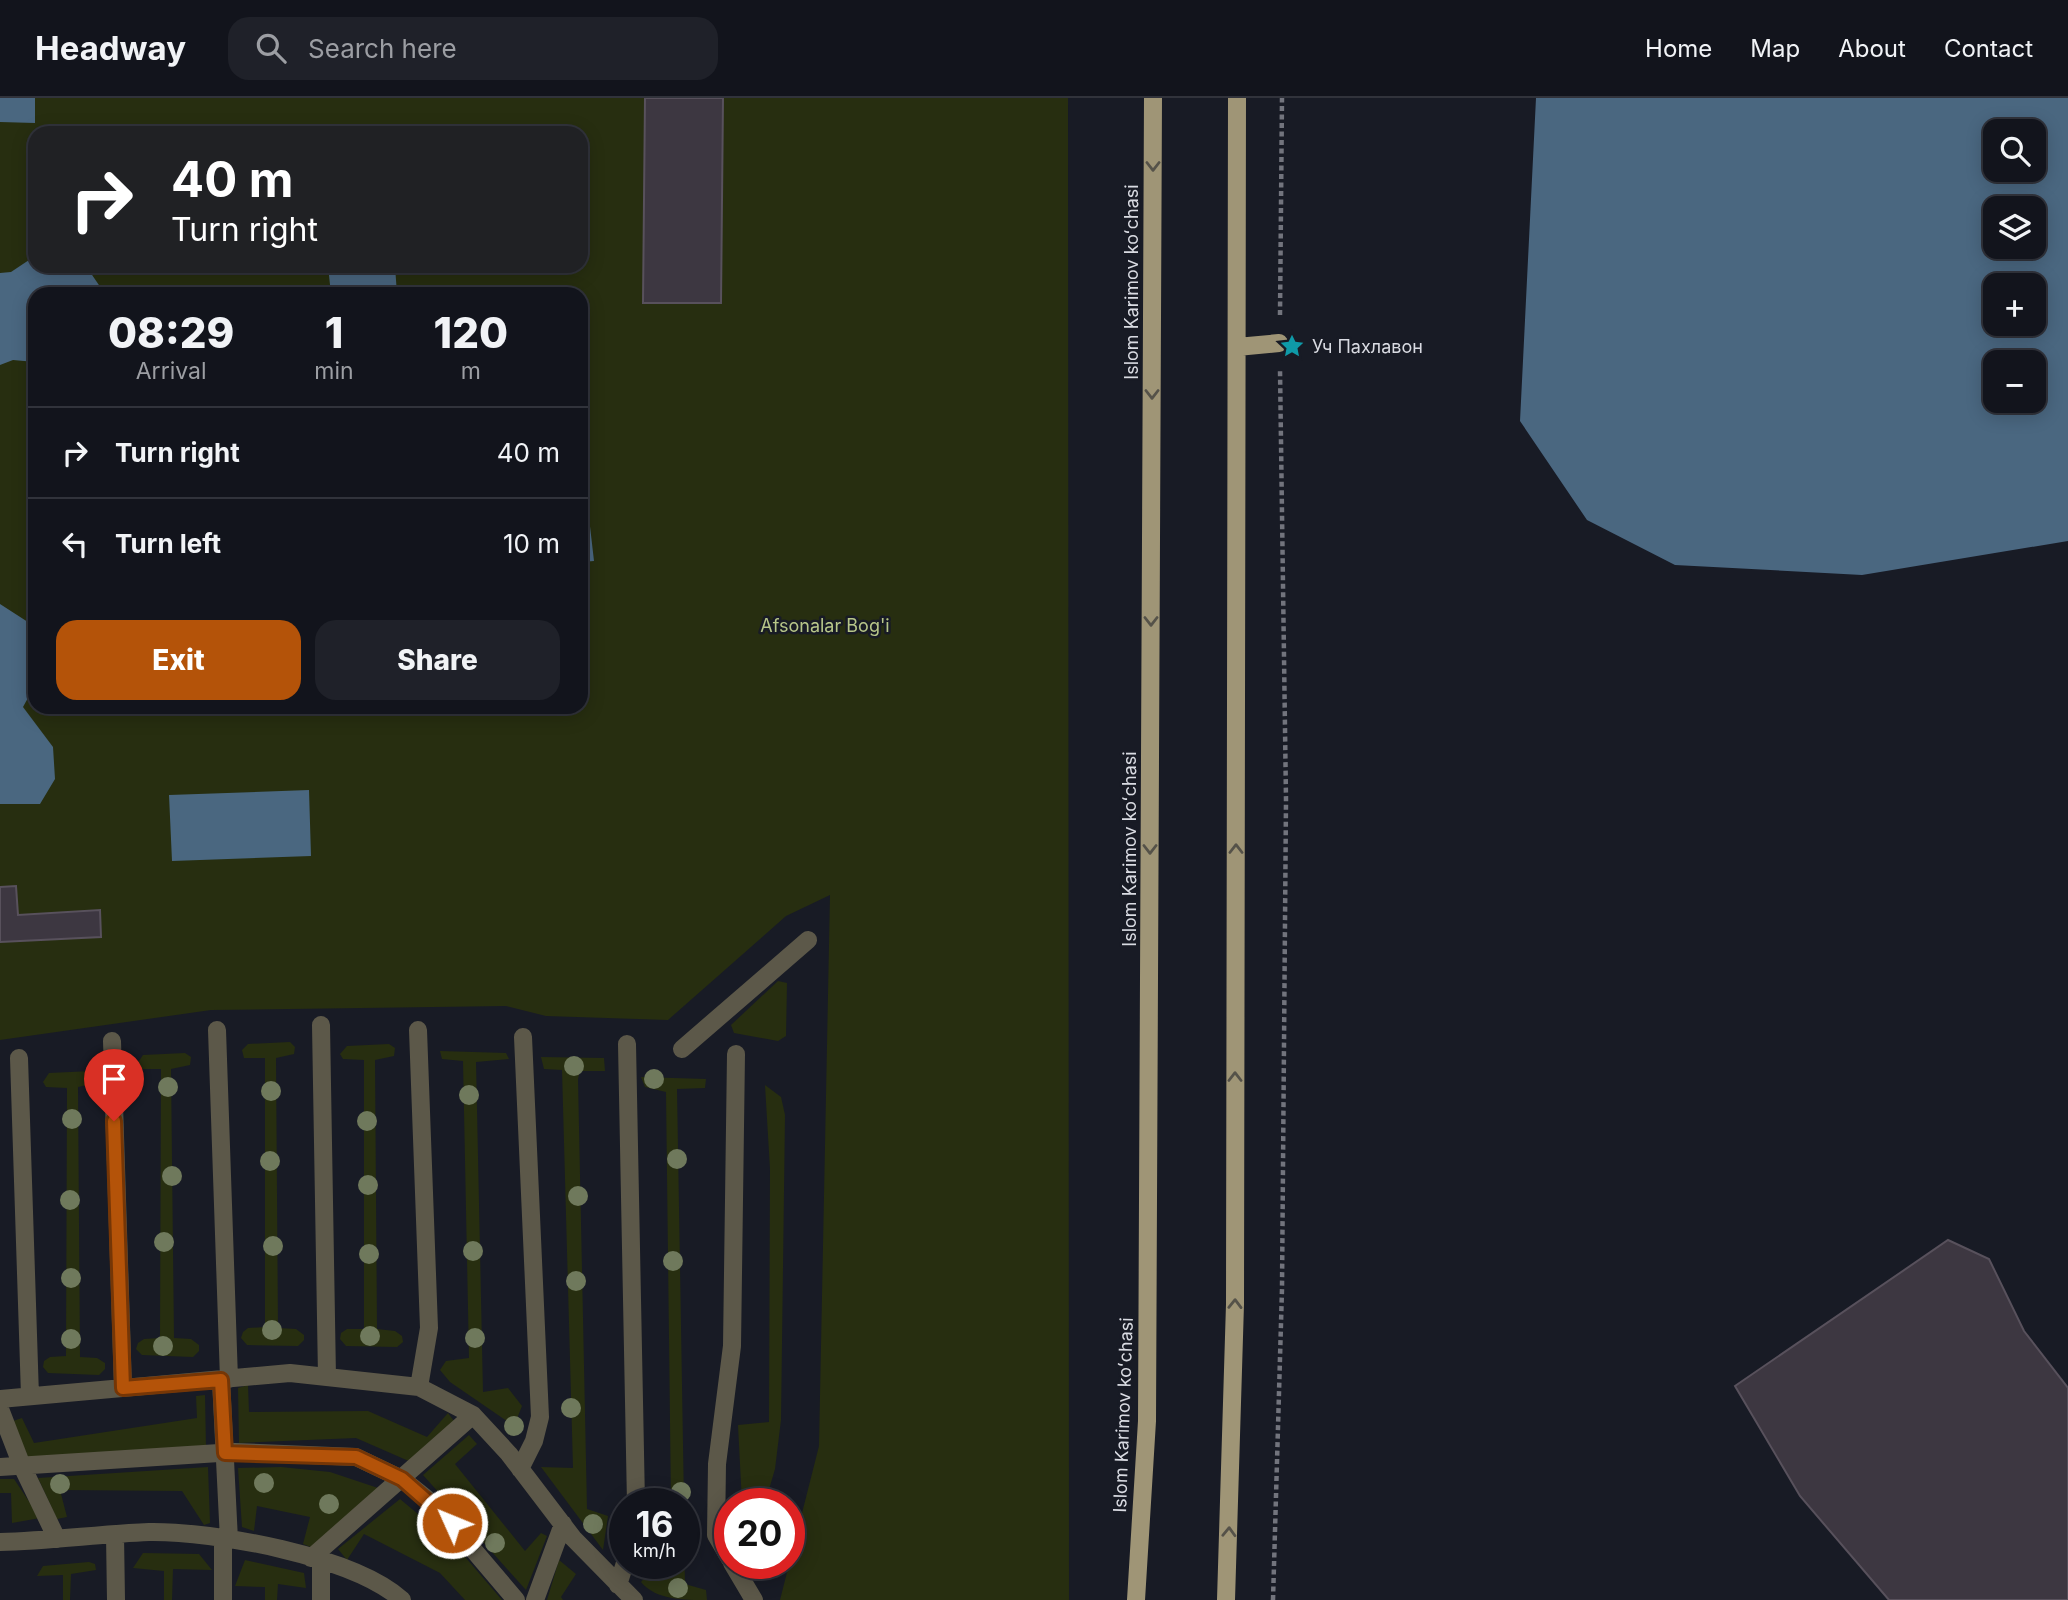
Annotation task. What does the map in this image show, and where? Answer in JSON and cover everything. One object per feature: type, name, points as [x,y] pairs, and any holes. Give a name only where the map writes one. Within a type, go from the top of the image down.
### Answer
[{"type":"main road","name":"Islom Karimov koʻchasi","points":[[1136,1600],[1147,1421],[1153,98]]},
{"type":"main road","points":[[1226,1600],[1235,1304],[1237,98]]},
{"type":"main road","points":[[1237,348],[1279,343]]},
{"type":"lane","points":[[682,1049],[808,940]]},
{"type":"lane","points":[[321,1025],[327,1377]]},
{"type":"lane","points":[[217,1030],[225,1379],[226,1540],[223,1600]]},
{"type":"lane","points":[[418,1030],[429,1328],[419,1387]]},
{"type":"lane","points":[[520,1469],[534,1441],[540,1417],[523,1037]]},
{"type":"lane","points":[[112,1041],[123,1388]]},
{"type":"lane","points":[[627,1044],[636,1488]]},
{"type":"lane","points":[[717,1488],[717,1464],[732,1346],[736,1054]]},
{"type":"lane","points":[[19,1058],[30,1396]]},
{"type":"lane","points":[[0,1399],[290,1373],[419,1387],[472,1415],[520,1469],[562,1524],[634,1600]]},
{"type":"lane","points":[[0,1409],[22,1466],[57,1539]]},
{"type":"lane","points":[[316,1559],[472,1415]]},
{"type":"lane","points":[[0,1467],[225,1453],[356,1457],[402,1479],[437,1507],[516,1600]]},
{"type":"lane","points":[[535,1600],[562,1524]]},
{"type":"lane","points":[[0,1542],[151,1532],[226,1540],[342,1565],[402,1600]]},
{"type":"lane","points":[[115,1535],[117,1600]]},
{"type":"lane","points":[[316,1559],[321,1600]]},
{"type":"lane","points":[[618,1585],[620,1579]]},
{"type":"lane","points":[[742,1579],[754,1600]]},
{"type":"path","points":[[1273,1600],[1282,1289],[1286,800],[1279,343],[1282,98]]},
{"type":"green space","name":"Afsonalar Bog'i","points":[[0,98],[1068,98],[1069,1600],[780,1600],[785,1579],[805,1579],[805,1501],[819,1446],[830,895],[786,916],[668,1020],[546,1016],[506,1006],[211,1010],[0,1040]]},
{"type":"green space","points":[[778,981],[787,983],[786,1036],[778,1041],[734,1033],[731,1025]]},
{"type":"green space","points":[[290,1042],[295,1047],[294,1054],[276,1058],[278,1328],[296,1329],[304,1335],[304,1340],[298,1346],[247,1345],[241,1338],[243,1332],[248,1328],[265,1327],[265,1058],[244,1058],[242,1050],[248,1044]]},
{"type":"green space","points":[[389,1044],[395,1048],[394,1056],[375,1060],[377,1329],[395,1331],[402,1336],[403,1342],[397,1347],[346,1346],[340,1339],[341,1333],[347,1329],[364,1329],[364,1060],[343,1059],[340,1054],[347,1046]]},
{"type":"green space","points":[[440,1051],[506,1053],[509,1059],[476,1062],[483,1392],[508,1388],[522,1406],[514,1426],[450,1382],[440,1370],[446,1361],[469,1358],[463,1061],[442,1059]]},
{"type":"green space","points":[[185,1053],[191,1057],[190,1065],[171,1069],[174,1338],[191,1339],[199,1345],[199,1351],[193,1357],[142,1355],[136,1349],[138,1343],[144,1339],[160,1338],[161,1069],[140,1069],[137,1064],[143,1055]]},
{"type":"green space","points":[[541,1057],[604,1058],[605,1071],[580,1071],[578,1079],[587,1509],[608,1516],[603,1550],[541,1467],[573,1468],[562,1070],[544,1069]]},
{"type":"green space","points":[[92,1071],[97,1075],[96,1083],[78,1087],[80,1357],[97,1358],[105,1363],[105,1369],[99,1375],[48,1373],[43,1367],[44,1361],[50,1357],[66,1356],[67,1088],[46,1087],[43,1082],[49,1073]]},
{"type":"green space","points":[[641,1077],[706,1079],[705,1088],[677,1089],[684,1488],[671,1488],[666,1092],[645,1087]]},
{"type":"green space","points":[[765,1085],[781,1097],[785,1115],[781,1420],[775,1469],[769,1488],[741,1488],[738,1425],[769,1422],[770,1169]]},
{"type":"green space","points":[[248,1385],[249,1412],[368,1411],[427,1437],[448,1413],[457,1425],[411,1462],[356,1438],[239,1443],[238,1388]]},
{"type":"green space","points":[[205,1395],[206,1447],[28,1458],[13,1421],[22,1418],[34,1443],[197,1418],[196,1396]]},
{"type":"green space","points":[[469,1435],[477,1444],[455,1464],[525,1551],[541,1533],[547,1536],[526,1590],[423,1475]]},
{"type":"green space","points":[[208,1467],[210,1523],[204,1525],[182,1491],[60,1490],[67,1517],[57,1519],[38,1478]]},
{"type":"green space","points":[[281,1467],[330,1472],[378,1488],[313,1548],[303,1544],[310,1517],[257,1506],[254,1531],[242,1527],[238,1468]]},
{"type":"green space","points":[[0,1479],[14,1479],[40,1518],[12,1523],[11,1493],[0,1493]]},
{"type":"green space","points":[[400,1499],[454,1544],[502,1600],[465,1600],[440,1573],[364,1534],[347,1560],[338,1549]]},
{"type":"green space","points":[[143,1553],[199,1554],[212,1570],[173,1569],[172,1600],[164,1600],[164,1571],[133,1568]]},
{"type":"green space","points":[[245,1560],[304,1573],[306,1588],[278,1584],[277,1600],[265,1600],[265,1587],[235,1586]]},
{"type":"green space","points":[[559,1560],[576,1574],[561,1597],[563,1600],[547,1600]]},
{"type":"green space","points":[[89,1562],[95,1564],[96,1570],[71,1574],[70,1600],[63,1600],[63,1575],[37,1576],[43,1566]]},
{"type":"green space","points":[[643,1579],[685,1579],[685,1584],[706,1590],[707,1600],[662,1596],[641,1582]]},
{"type":"water","points":[[0,98],[35,98],[35,123],[0,122]]},
{"type":"water","points":[[1536,98],[2068,98],[2068,541],[1862,575],[1675,565],[1587,520],[1520,421]]},
{"type":"water","points":[[28,261],[28,273],[91,273],[100,287],[28,287],[28,361],[13,360],[0,365],[0,273],[11,272]]},
{"type":"water","points":[[329,273],[396,273],[396,287],[330,287]]},
{"type":"water","points":[[588,509],[594,561],[588,561]]},
{"type":"water","points":[[0,604],[28,622],[28,698],[23,707],[53,747],[55,779],[40,804],[0,804]]},
{"type":"water","points":[[309,790],[311,856],[172,861],[169,795]]},
{"type":"building","points":[[645,98],[723,98],[721,303],[643,303]]},
{"type":"building","points":[[16,886],[18,915],[100,910],[101,937],[0,942],[0,887]]},
{"type":"building","points":[[1948,1240],[1989,1259],[2024,1331],[2068,1388],[2068,1600],[1889,1600],[1800,1496],[1735,1386]]},
{"type":"place","name":"Уч Пахлавон","points":[[1292,346]]},
{"type":"route","points":[[114,1121],[123,1388],[221,1380],[225,1453],[356,1457],[402,1479],[437,1507],[452,1523]]}]
